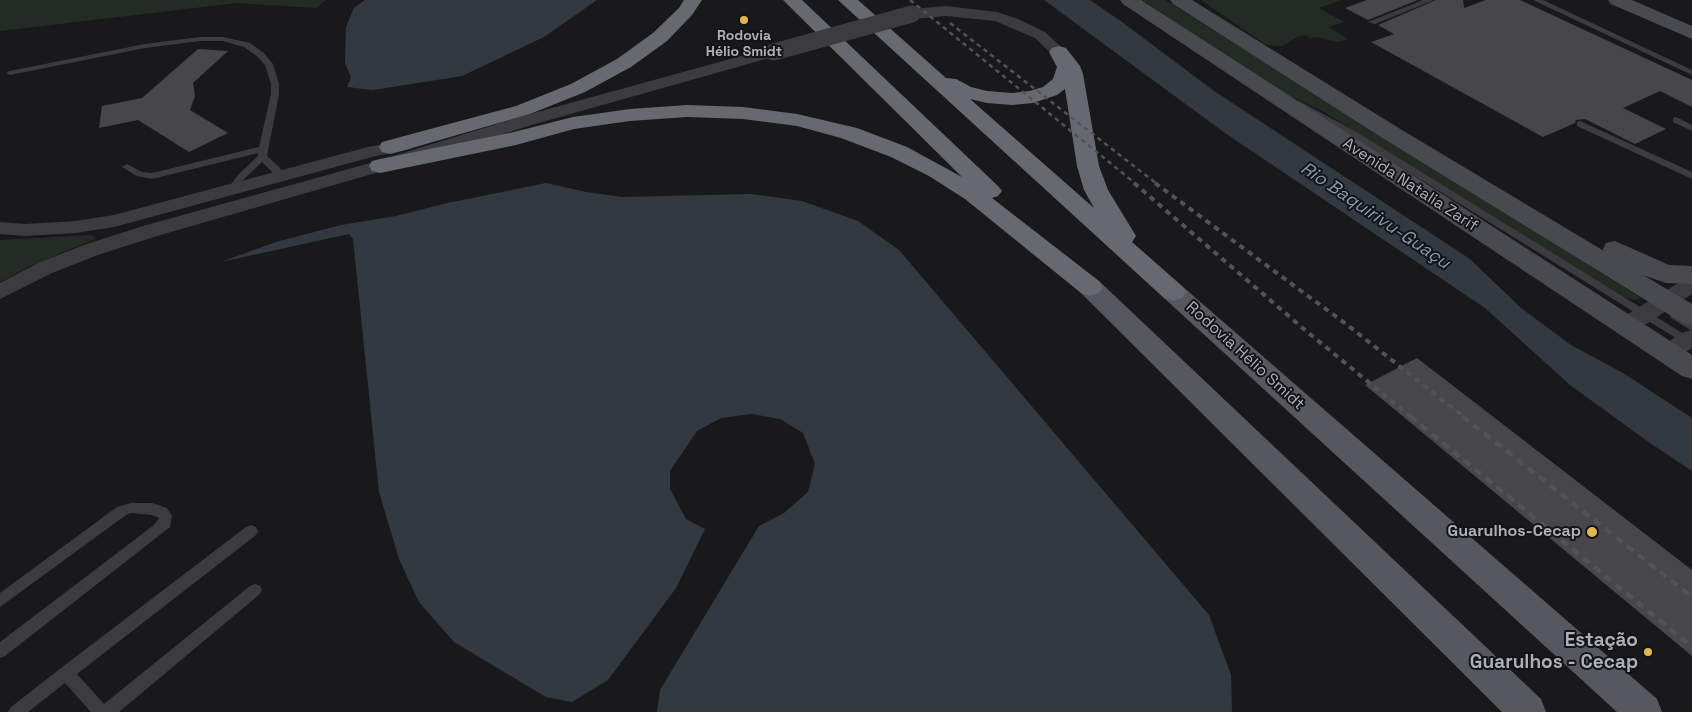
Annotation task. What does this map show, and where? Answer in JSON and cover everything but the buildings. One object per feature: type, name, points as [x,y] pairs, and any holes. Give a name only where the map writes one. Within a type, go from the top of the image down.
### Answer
[{"type":"highway","points":[[377,159],[522,110],[578,88],[624,63],[660,37],[686,11],[693,0]]},
{"type":"highway","points":[[792,0],[1090,288]]},
{"type":"highway","name":"Rodovia Hélio Smidt","points":[[847,0],[1173,292]]},
{"type":"highway","points":[[908,56],[964,91],[987,98],[1012,99],[1042,94],[1061,82],[1067,67],[1059,52]]},
{"type":"highway","points":[[1059,52],[1070,66],[1073,74],[1088,166],[1096,190],[1109,214],[1127,239],[1173,292]]},
{"type":"highway","points":[[377,159],[516,138],[573,123],[630,115],[687,111],[733,113],[797,120],[857,136],[899,152],[937,171],[973,194],[1090,288]]},
{"type":"main road","name":"Avenida Natalia Zarif","points":[[1129,0],[1649,311],[1692,316]]},
{"type":"main road","name":"Avenida Natalia Zarif","points":[[1180,0],[1389,132],[1649,311],[1686,341],[1692,368]]},
{"type":"main road","points":[[1617,0],[1692,33]]},
{"type":"main road","points":[[1658,0],[1692,14]]},
{"type":"main road","points":[[1389,132],[1478,175],[1642,264],[1666,274],[1692,275]]},
{"type":"main road","points":[[1090,288],[1528,712]]},
{"type":"main road","name":"Rodovia Hélio Smidt","points":[[1173,292],[1644,712]]},
{"type":"street","points":[[0,228],[34,229],[114,221],[232,190],[377,159],[529,120],[912,14],[946,11],[997,17],[1034,31],[1051,43],[1059,52]]},
{"type":"street","points":[[0,292],[45,268],[91,250],[377,159]]},
{"type":"street","points":[[1649,311],[1692,284]]},
{"type":"lane","points":[[1136,0],[1278,94],[1352,133],[1649,311]]},
{"type":"lane","points":[[1170,0],[1649,311],[1686,341]]},
{"type":"lane","points":[[1372,22],[1430,0]]},
{"type":"lane","points":[[1537,0],[1692,73]]},
{"type":"lane","points":[[10,73],[145,46],[200,39],[223,39],[247,45],[261,55],[269,64],[275,84],[275,94],[263,153],[232,190]]},
{"type":"lane","points":[[1676,120],[1692,128]]},
{"type":"lane","points":[[1580,124],[1692,176]]},
{"type":"lane","points":[[127,167],[140,174],[152,176],[263,153]]},
{"type":"lane","points":[[263,153],[282,178]]},
{"type":"lane","points":[[0,601],[122,511],[131,508],[152,509],[162,512],[166,516],[165,523],[159,529],[0,651]]},
{"type":"lane","points":[[16,712],[251,531]]},
{"type":"lane","points":[[107,712],[255,590]]},
{"type":"lane","points":[[66,673],[101,712]]},
{"type":"shaded area","points":[[0,0],[326,0],[316,8],[237,3],[0,31]]},
{"type":"shaded area","points":[[1142,0],[1165,0],[1641,298],[1634,300],[1627,298],[1600,283],[1324,112],[1276,89]]},
{"type":"shaded area","points":[[1201,0],[1342,0],[1319,8],[1344,22],[1328,27],[1348,39],[1336,42],[1318,37],[1310,38],[1307,35],[1299,36],[1282,46],[1266,45]]},
{"type":"shaded area","points":[[93,235],[95,239],[28,267],[0,282],[0,240]]},
{"type":"water","points":[[365,0],[597,0],[544,37],[462,76],[373,90],[347,87],[351,78],[345,63],[346,27],[354,8]]},
{"type":"water","name":"Rio Baquirivu-Guaçu","points":[[1044,0],[1090,0],[1214,91],[1470,259],[1521,308],[1571,345],[1623,373],[1692,418],[1692,471],[1570,385],[1485,308],[1225,133]]},
{"type":"water","points":[[546,183],[586,192],[622,197],[751,194],[802,201],[858,221],[899,250],[1209,615],[1231,675],[1232,712],[657,712],[660,690],[759,526],[784,513],[808,492],[815,464],[803,433],[780,419],[752,414],[721,418],[697,431],[670,471],[670,489],[686,519],[705,529],[676,588],[608,680],[572,702],[546,697],[454,642],[419,602],[399,559],[379,492],[353,239],[349,234],[221,262],[276,242],[341,225],[396,216],[443,204]]},
{"type":"railway","points":[[910,0],[1136,184]]},
{"type":"railway","points":[[950,23],[1157,184]]},
{"type":"railway","points":[[1134,183],[1305,330],[1411,417]]},
{"type":"railway","points":[[1155,183],[1346,324],[1464,417]]},
{"type":"railway","points":[[1410,416],[1692,647]]},
{"type":"railway","points":[[1462,416],[1692,597]]},
{"type":"place","name":"Rodovia Hélio Smidt","points":[[744,20]]},
{"type":"place","name":"Guarulhos-Cecap","points":[[1592,532]]},
{"type":"place","name":"Estação Guarulhos - Cecap","points":[[1648,652]]}]
